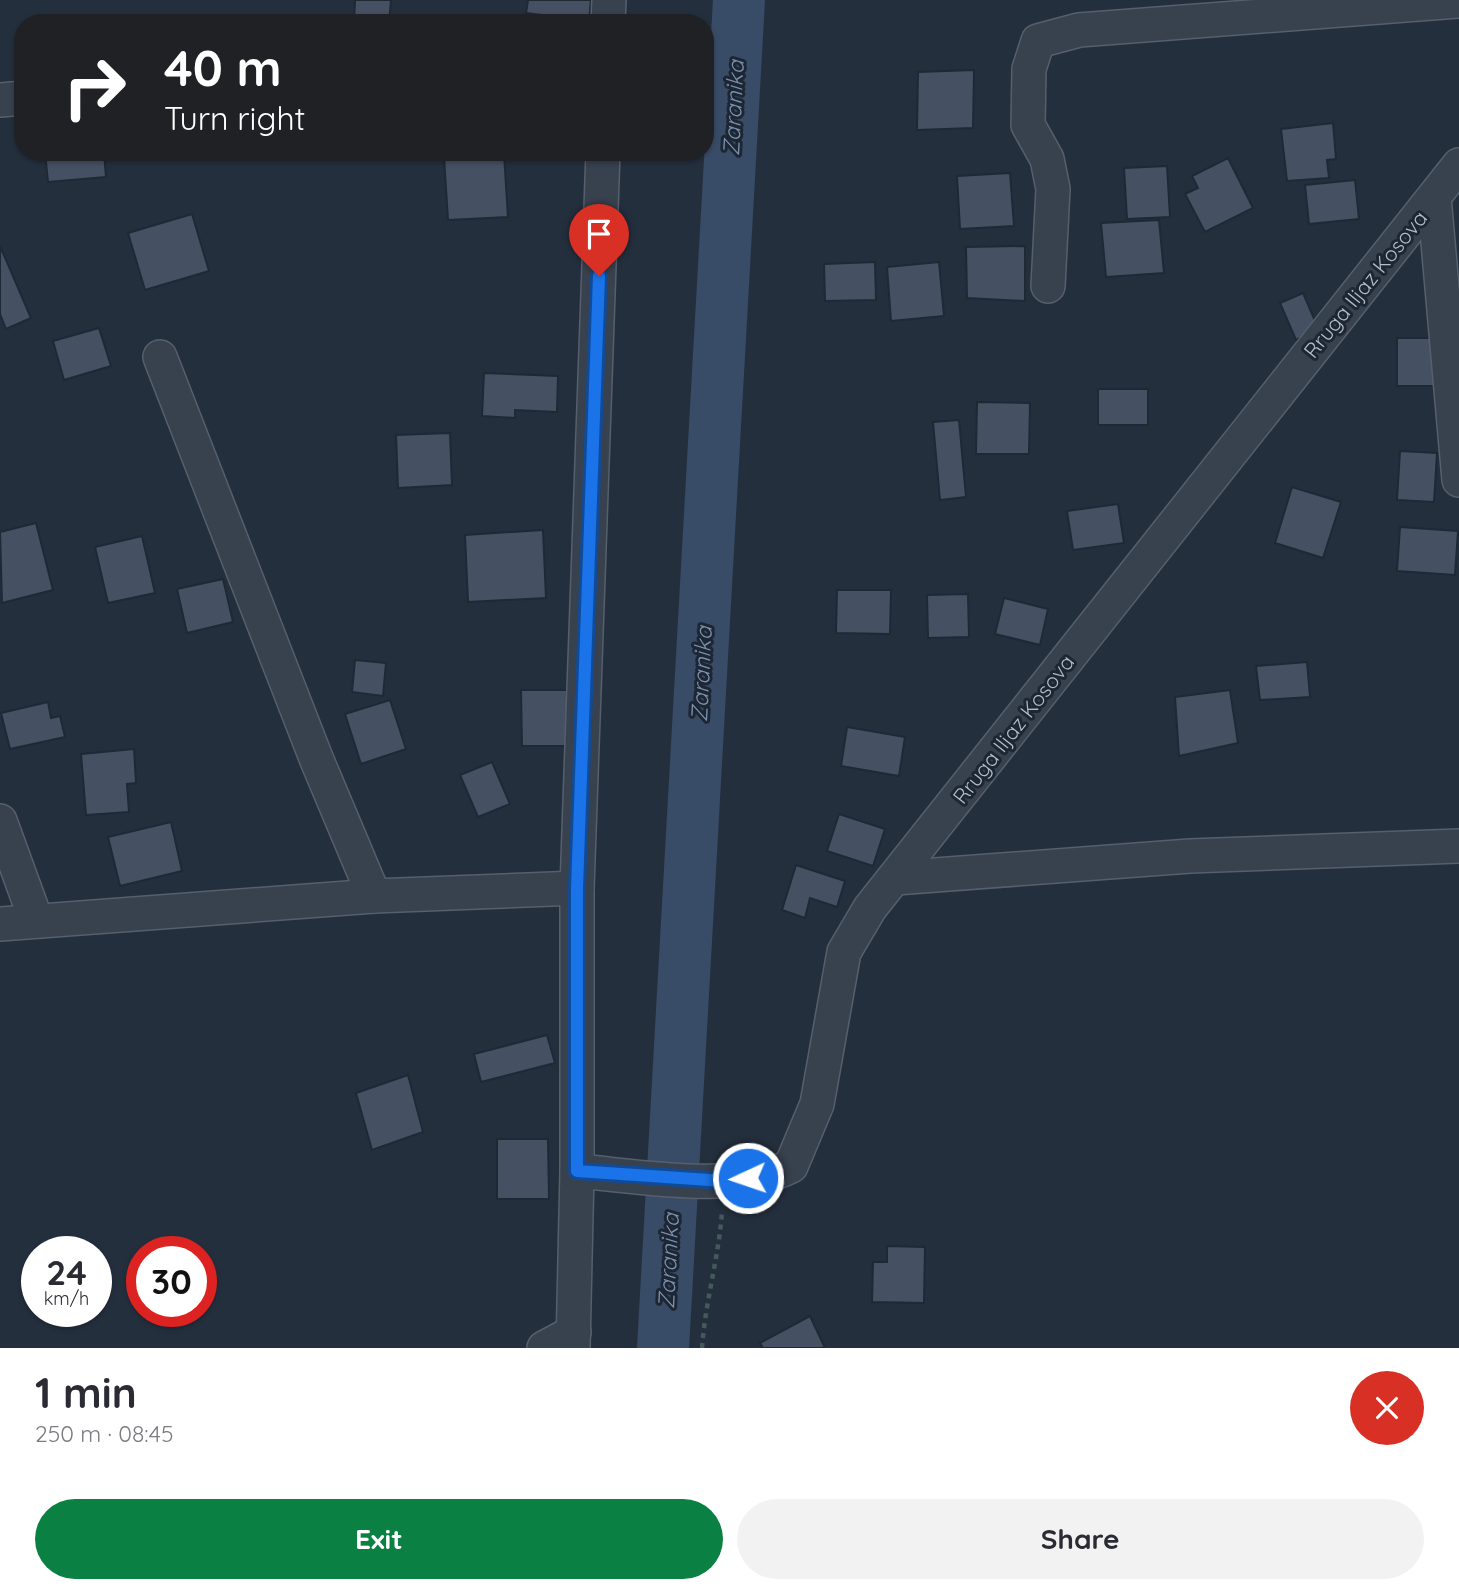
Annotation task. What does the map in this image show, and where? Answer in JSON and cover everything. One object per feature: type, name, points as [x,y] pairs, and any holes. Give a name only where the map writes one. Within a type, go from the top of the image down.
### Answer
[{"type":"street","points":[[1048,286],[1053,189],[1047,159],[1028,125],[1029,69],[1038,41],[1079,30],[1438,1]]},
{"type":"street","points":[[544,1348],[573,1340],[577,1171],[577,888],[603,161]]},
{"type":"street","name":"Rruga Iljaz Kosova","points":[[577,1171],[724,1181],[772,1176],[791,1166],[817,1104],[844,952],[870,908],[1459,165]]},
{"type":"street","points":[[1434,197],[1459,480]]},
{"type":"street","points":[[160,357],[316,758],[374,896]]},
{"type":"street","points":[[0,821],[36,920]]},
{"type":"street","points":[[895,878],[1190,856],[1459,846]]},
{"type":"street","points":[[0,924],[374,896],[577,888]]},
{"type":"path","points":[[702,1348],[704,1312],[720,1237],[724,1181]]},
{"type":"building","points":[[355,0],[391,0],[390,14],[354,14]]},
{"type":"building","points":[[528,0],[591,0],[590,14],[526,13]]},
{"type":"building","points":[[974,70],[973,128],[917,130],[918,72]]},
{"type":"building","points":[[1333,123],[1336,159],[1327,160],[1329,178],[1287,181],[1281,129]]},
{"type":"building","points":[[1228,158],[1253,208],[1205,232],[1185,194],[1198,188],[1192,176]]},
{"type":"building","points":[[46,161],[105,161],[106,177],[48,182]]},
{"type":"building","points":[[444,161],[504,161],[508,217],[448,220]]},
{"type":"building","points":[[1167,166],[1170,217],[1127,219],[1124,168]]},
{"type":"building","points":[[1010,173],[1014,226],[960,229],[957,176]]},
{"type":"building","points":[[1355,180],[1359,219],[1309,224],[1305,185]]},
{"type":"building","points":[[192,214],[209,271],[145,290],[128,233]]},
{"type":"building","points":[[1159,220],[1164,273],[1106,277],[1101,223]]},
{"type":"building","points":[[0,246],[31,318],[6,329],[0,314]]},
{"type":"building","points":[[1025,246],[1025,301],[967,298],[966,247]]},
{"type":"building","points":[[875,262],[876,300],[825,301],[824,264]]},
{"type":"building","points":[[939,262],[944,316],[891,321],[887,267]]},
{"type":"building","points":[[1303,293],[1319,330],[1296,340],[1280,303]]},
{"type":"building","points":[[99,328],[111,366],[64,380],[53,341]]},
{"type":"building","points":[[1397,338],[1439,338],[1440,386],[1397,386]]},
{"type":"building","points":[[484,373],[558,376],[557,412],[515,410],[515,418],[482,416]]},
{"type":"building","points":[[1098,389],[1148,389],[1148,425],[1098,425]]},
{"type":"building","points":[[977,402],[1030,403],[1029,454],[976,454]]},
{"type":"building","points":[[959,420],[966,497],[940,500],[933,422]]},
{"type":"building","points":[[450,433],[452,485],[398,488],[396,435]]},
{"type":"building","points":[[1400,451],[1437,453],[1434,502],[1397,500]]},
{"type":"building","points":[[1292,487],[1341,502],[1323,558],[1275,543]]},
{"type":"building","points":[[1118,504],[1124,543],[1073,550],[1067,511]]},
{"type":"building","points":[[36,523],[53,590],[2,603],[0,532]]},
{"type":"building","points":[[1400,527],[1458,531],[1455,575],[1397,571]]},
{"type":"building","points":[[543,530],[546,598],[468,602],[465,535]]},
{"type":"building","points":[[142,536],[155,593],[108,603],[95,547]]},
{"type":"building","points":[[223,579],[233,622],[187,633],[177,589]]},
{"type":"building","points":[[837,590],[891,590],[890,634],[836,633]]},
{"type":"building","points":[[968,594],[969,637],[928,638],[927,595]]},
{"type":"building","points":[[1004,598],[1048,609],[1040,645],[995,634]]},
{"type":"building","points":[[355,660],[386,663],[383,696],[352,692]]},
{"type":"building","points":[[1307,662],[1310,697],[1260,700],[1256,666]]},
{"type":"building","points":[[521,690],[573,690],[573,746],[522,746]]},
{"type":"building","points":[[1230,690],[1238,743],[1179,756],[1175,697]]},
{"type":"building","points":[[390,700],[406,749],[361,764],[345,714]]},
{"type":"building","points":[[48,702],[51,718],[60,716],[65,737],[10,749],[1,713]]},
{"type":"building","points":[[847,727],[905,737],[899,776],[841,766]]},
{"type":"building","points":[[134,749],[136,783],[127,784],[129,812],[86,815],[81,754]]},
{"type":"building","points":[[492,762],[510,804],[478,817],[460,775]]},
{"type":"building","points":[[839,814],[885,829],[873,866],[827,851]]},
{"type":"building","points":[[171,822],[182,871],[120,886],[108,837]]},
{"type":"building","points":[[796,865],[845,881],[837,907],[810,898],[805,918],[782,910]]},
{"type":"building","points":[[547,1035],[555,1063],[481,1082],[474,1054]]},
{"type":"building","points":[[408,1075],[423,1132],[372,1150],[356,1093]]},
{"type":"building","points":[[497,1139],[548,1139],[549,1199],[497,1199]]},
{"type":"building","points":[[887,1246],[925,1247],[924,1303],[872,1302],[873,1262],[887,1262]]},
{"type":"building","points":[[810,1316],[825,1348],[763,1348],[760,1343]]},
{"type":"waterway","name":"Zaranika","points":[[663,1348],[739,0]]},
{"type":"route","points":[[599,276],[577,888],[577,1171],[724,1181],[748,1178]]}]
